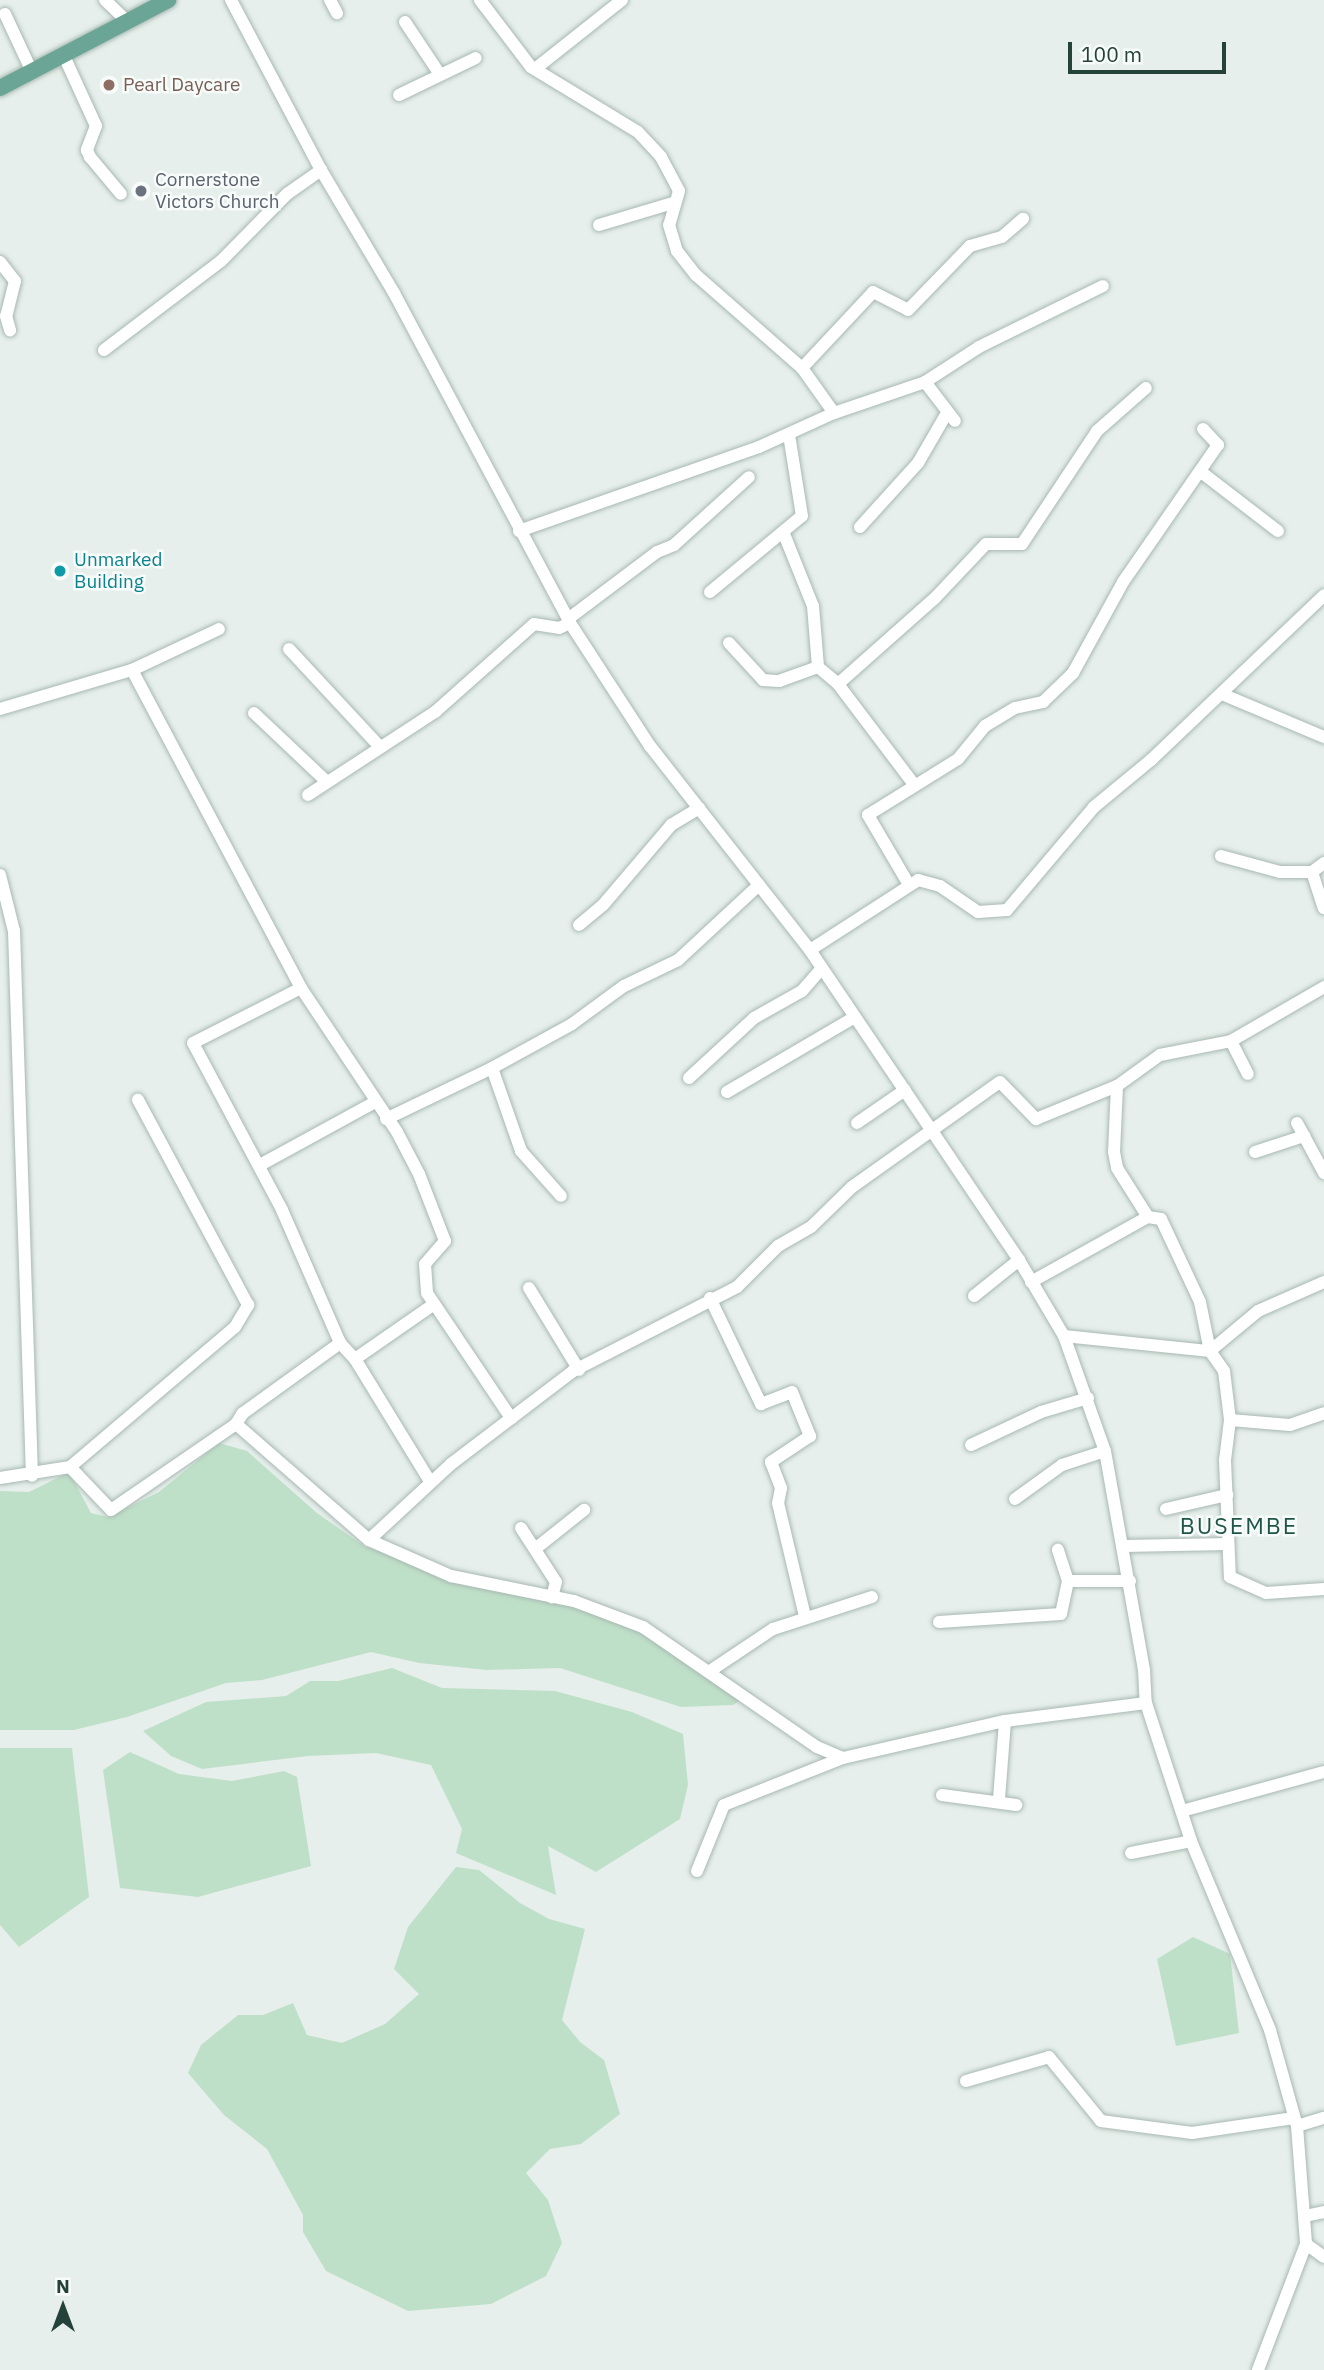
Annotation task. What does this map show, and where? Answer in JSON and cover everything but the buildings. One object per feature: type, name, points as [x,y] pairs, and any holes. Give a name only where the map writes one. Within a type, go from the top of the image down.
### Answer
[{"type":"main road","points":[[0,88],[64,57],[168,0]]},
{"type":"street","points":[[105,0],[128,22]]},
{"type":"street","points":[[231,0],[321,170],[391,285],[569,621],[650,746],[810,950],[1019,1261],[1064,1336],[1105,1451],[1130,1581],[1146,1703],[1191,1841],[1270,2030],[1295,2122],[1306,2216],[1306,2244],[1258,2370]]},
{"type":"street","points":[[330,0],[337,13]]},
{"type":"street","points":[[480,0],[535,69],[638,132],[676,179],[679,191],[673,203],[669,225],[677,251],[689,267],[802,368],[834,413]]},
{"type":"street","points":[[535,69],[622,0]]},
{"type":"street","points":[[5,14],[32,72]]},
{"type":"street","points":[[405,22],[439,73]]},
{"type":"street","points":[[64,57],[96,126],[88,150],[90,157],[121,194]]},
{"type":"street","points":[[399,95],[439,73],[476,58]]},
{"type":"street","points":[[104,350],[221,261],[287,194],[321,170]]},
{"type":"street","points":[[599,225],[673,203]]},
{"type":"street","points":[[802,368],[873,292],[908,310],[970,246],[1002,237],[1023,219]]},
{"type":"street","points":[[0,262],[15,281],[6,316],[10,330]]},
{"type":"street","points":[[519,531],[789,435],[834,413],[925,382],[979,347],[1103,286]]},
{"type":"street","points":[[860,527],[918,463],[951,417],[925,382]]},
{"type":"street","points":[[838,684],[934,598],[986,544],[1022,544],[1097,431],[1146,388]]},
{"type":"street","points":[[908,883],[868,815],[913,783],[958,759],[985,726],[1015,708],[1043,702],[1073,673],[1123,582],[1218,445],[1203,429]]},
{"type":"street","points":[[710,592],[784,534],[802,516],[803,506],[789,435]]},
{"type":"street","points":[[1201,472],[1278,531]]},
{"type":"street","points":[[308,795],[379,746],[435,712],[534,624],[559,628],[569,621],[657,552],[682,539],[749,477]]},
{"type":"street","points":[[784,534],[813,606],[818,667],[838,684],[913,783]]},
{"type":"street","points":[[810,950],[908,883],[926,881],[940,886],[987,915],[1007,910],[1094,807],[1222,694],[1324,595]]},
{"type":"street","points":[[0,709],[132,670],[219,629]]},
{"type":"street","points":[[729,643],[763,681],[779,681],[818,667]]},
{"type":"street","points":[[289,649],[379,746]]},
{"type":"street","points":[[132,670],[301,988],[419,1174],[444,1241],[425,1265],[427,1293],[511,1418]]},
{"type":"street","points":[[1222,694],[1324,737]]},
{"type":"street","points":[[254,713],[327,782]]},
{"type":"street","points":[[579,925],[603,905],[671,825],[699,808]]},
{"type":"street","points":[[1221,856],[1280,872],[1312,872],[1324,863]]},
{"type":"street","points":[[1312,872],[1324,908]]},
{"type":"street","points":[[0,875],[14,931],[32,1476]]},
{"type":"street","points":[[386,1119],[492,1068],[572,1024],[624,986],[678,960],[759,885]]},
{"type":"street","points":[[690,1078],[754,1018],[802,991],[822,968]]},
{"type":"street","points":[[369,1540],[431,1483],[511,1418],[579,1370],[710,1298],[737,1287],[778,1246],[812,1226],[852,1187],[1000,1082],[1036,1119],[1117,1086],[1160,1055],[1231,1041],[1324,987]]},
{"type":"street","points":[[301,988],[193,1043],[260,1165],[340,1343],[355,1359],[431,1483]]},
{"type":"street","points":[[727,1092],[855,1017]]},
{"type":"street","points":[[1231,1041],[1248,1074]]},
{"type":"street","points":[[492,1068],[521,1151],[561,1196]]},
{"type":"street","points":[[1117,1086],[1114,1152],[1117,1168],[1148,1217]]},
{"type":"street","points":[[857,1123],[905,1090]]},
{"type":"street","points":[[0,1478],[32,1476],[70,1467],[235,1327],[248,1304],[138,1100]]},
{"type":"street","points":[[260,1165],[375,1102]]},
{"type":"street","points":[[1297,1123],[1324,1173]]},
{"type":"street","points":[[1255,1152],[1304,1136]]},
{"type":"street","points":[[1031,1283],[1148,1217],[1161,1219],[1200,1302],[1210,1351],[1224,1371],[1230,1420],[1227,1495],[1230,1577],[1266,1593],[1324,1589]]},
{"type":"street","points":[[974,1296],[1019,1261]]},
{"type":"street","points":[[1064,1336],[1210,1351],[1258,1311],[1324,1282]]},
{"type":"street","points":[[529,1288],[579,1370]]},
{"type":"street","points":[[710,1298],[761,1404],[792,1392],[810,1436],[771,1462],[781,1488],[778,1503],[805,1616]]},
{"type":"street","points":[[355,1359],[435,1304]]},
{"type":"street","points":[[70,1467],[111,1510],[236,1424],[243,1413],[340,1343]]},
{"type":"street","points":[[971,1445],[1041,1412],[1087,1398]]},
{"type":"street","points":[[1230,1420],[1290,1425],[1324,1413]]},
{"type":"street","points":[[236,1424],[369,1540],[451,1576],[552,1597],[643,1627],[817,1747],[843,1758]]},
{"type":"street","points":[[1015,1499],[1062,1465],[1105,1451]]},
{"type":"street","points":[[1166,1509],[1227,1495]]},
{"type":"street","points":[[535,1549],[584,1510]]},
{"type":"street","points":[[521,1528],[556,1581],[552,1597]]},
{"type":"street","points":[[1123,1546],[1228,1544]]},
{"type":"street","points":[[939,1622],[1061,1614],[1068,1580],[1058,1550]]},
{"type":"street","points":[[1068,1580],[1130,1581]]},
{"type":"street","points":[[710,1671],[773,1629],[805,1616],[872,1597]]},
{"type":"street","points":[[697,1871],[724,1805],[843,1758],[1005,1721],[1146,1703]]},
{"type":"street","points":[[999,1799],[1005,1721]]},
{"type":"street","points":[[1182,1811],[1324,1772]]},
{"type":"street","points":[[942,1795],[999,1799],[1016,1805]]},
{"type":"street","points":[[1131,1853],[1191,1841]]},
{"type":"street","points":[[966,2081],[1049,2057],[1101,2121],[1192,2133],[1324,2118]]},
{"type":"street","points":[[1306,2216],[1324,2212]]},
{"type":"street","points":[[1306,2244],[1324,2257]]},
{"type":"green space","points":[[219,1443],[247,1451],[317,1513],[364,1546],[455,1578],[597,1610],[752,1693],[733,1705],[681,1707],[560,1668],[487,1670],[419,1663],[371,1652],[262,1680],[226,1683],[127,1717],[74,1730],[0,1730],[0,1491],[29,1492],[69,1472],[91,1513],[108,1517],[159,1492]]},
{"type":"green space","points":[[392,1668],[442,1688],[555,1691],[632,1712],[683,1734],[688,1785],[680,1819],[596,1872],[548,1846],[556,1895],[456,1853],[462,1829],[431,1765],[376,1753],[308,1756],[202,1769],[171,1756],[143,1731],[206,1702],[286,1696],[310,1681],[338,1681]]},
{"type":"green space","points":[[0,1748],[72,1748],[89,1897],[19,1947],[0,1925]]},
{"type":"green space","points":[[130,1752],[179,1774],[232,1781],[284,1771],[297,1777],[311,1866],[198,1897],[120,1888],[103,1770]]},
{"type":"green space","points":[[456,1867],[479,1870],[520,1903],[549,1919],[585,1929],[562,2020],[580,2042],[604,2060],[620,2114],[581,2144],[550,2149],[526,2173],[548,2200],[562,2243],[546,2276],[491,2304],[408,2311],[326,2271],[303,2232],[303,2215],[267,2149],[224,2115],[188,2073],[201,2045],[238,2015],[263,2015],[293,2003],[307,2035],[342,2043],[385,2024],[419,1994],[394,1969],[408,1927]]},
{"type":"green space","points":[[1193,1937],[1230,1954],[1239,2033],[1176,2046],[1157,1959]]},
{"type":"place","name":"Pearl Daycare","points":[[109,85]]},
{"type":"place","name":"Cornerstone Victors Church","points":[[141,191]]},
{"type":"place","name":"Unmarked Building","points":[[60,571]]},
{"type":"district","name":"BUSEMBE","points":[[1239,1525]]}]
